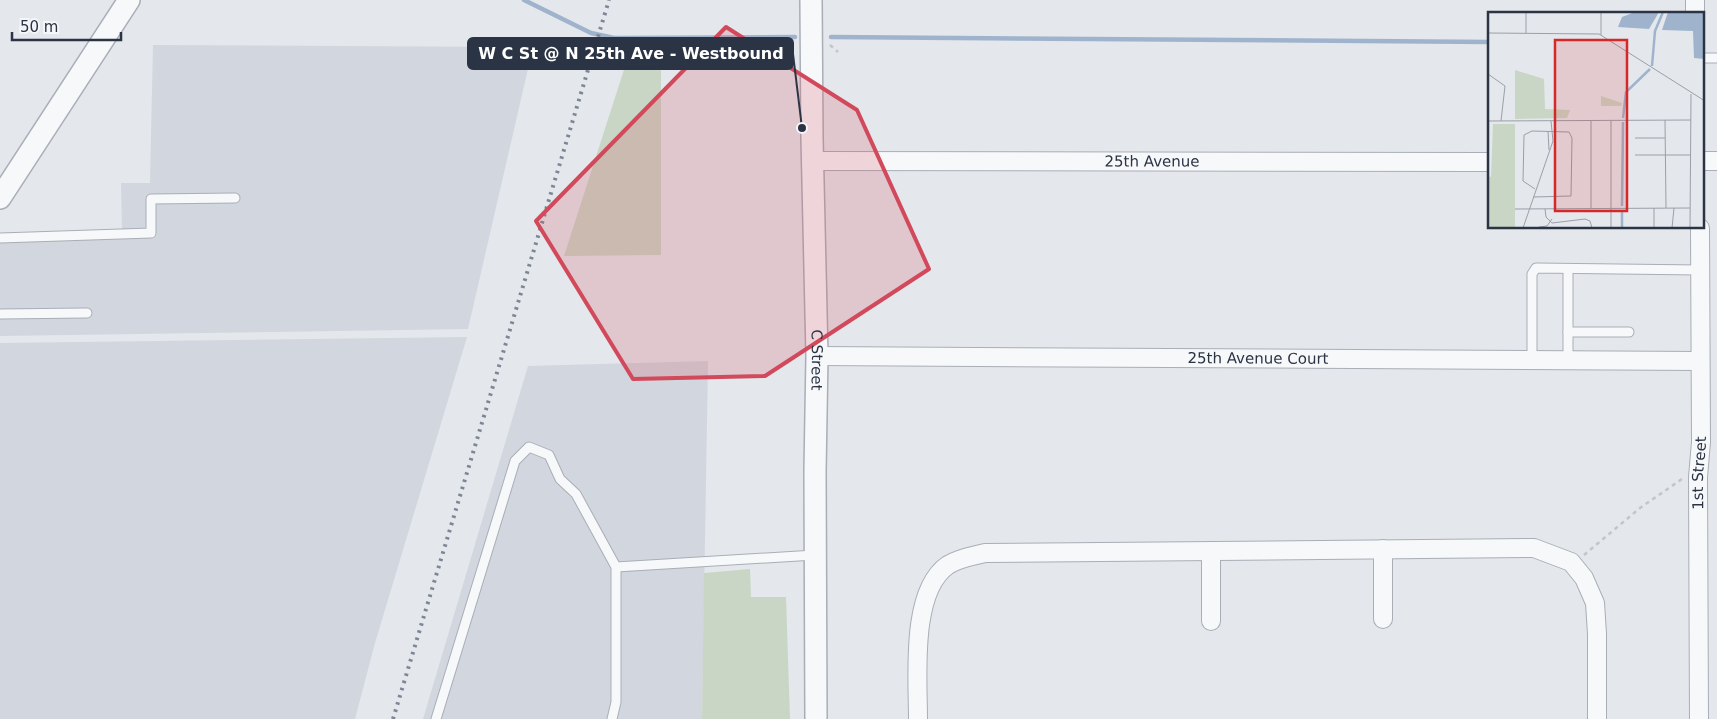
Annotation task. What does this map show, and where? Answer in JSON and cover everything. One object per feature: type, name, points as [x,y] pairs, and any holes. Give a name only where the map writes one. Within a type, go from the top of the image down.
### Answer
[{"type":"street","points":[[0,198],[129,0]]},
{"type":"street","name":"C Street","points":[[811,0],[817,356],[816,719]]},
{"type":"street","name":"25th Avenue","points":[[813,160],[1488,162]]},
{"type":"street","points":[[1704,161],[1717,161]]},
{"type":"street","name":"1st Street","points":[[1698,719],[1698,477],[1701,442],[1700,229]]},
{"type":"street","name":"25th Avenue Court","points":[[817,356],[1700,361]]},
{"type":"street","points":[[918,719],[919,626],[923,604],[932,584],[948,565],[965,557],[985,553],[1534,548],[1571,562],[1584,578],[1595,603],[1597,719]]},
{"type":"street","points":[[1383,549],[1383,619]]},
{"type":"street","points":[[1211,551],[1211,621]]},
{"type":"lane","points":[[1704,58],[1717,58]]},
{"type":"lane","points":[[0,238],[151,233],[151,199],[235,198]]},
{"type":"lane","points":[[1532,360],[1532,274],[1536,268],[1700,270]]},
{"type":"lane","points":[[1568,269],[1568,361]]},
{"type":"lane","points":[[0,314],[86,313]]},
{"type":"lane","points":[[1568,332],[1629,332]]},
{"type":"lane","points":[[436,719],[515,462],[529,447],[549,455],[560,479],[576,494],[616,567],[616,702],[612,719]]},
{"type":"lane","points":[[616,567],[815,555]]},
{"type":"path","points":[[826,42],[838,52]]},
{"type":"path","points":[[1573,564],[1640,508],[1685,476]]},
{"type":"highlighted area","points":[[726,27],[857,110],[929,269],[765,376],[633,379],[536,221]]},
{"type":"shaded area","points":[[153,45],[533,47],[468,329],[0,336],[0,233],[122,230],[121,183],[150,183]]},
{"type":"shaded area","points":[[467,337],[375,643],[355,719],[0,719],[0,343]]},
{"type":"shaded area","points":[[708,361],[702,719],[423,719],[528,366]]},
{"type":"green space","points":[[630,51],[661,53],[661,255],[564,256]]},
{"type":"green space","points":[[750,569],[751,597],[786,597],[790,719],[702,719],[704,573]]},
{"type":"waterway","points":[[524,0],[591,33],[614,38],[795,37]]},
{"type":"waterway","points":[[831,37],[1488,42]]},
{"type":"railway","points":[[393,719],[609,0]]},
{"type":"place","name":"W C St @ N 25th Ave - Westbound","points":[[802,128]]}]
